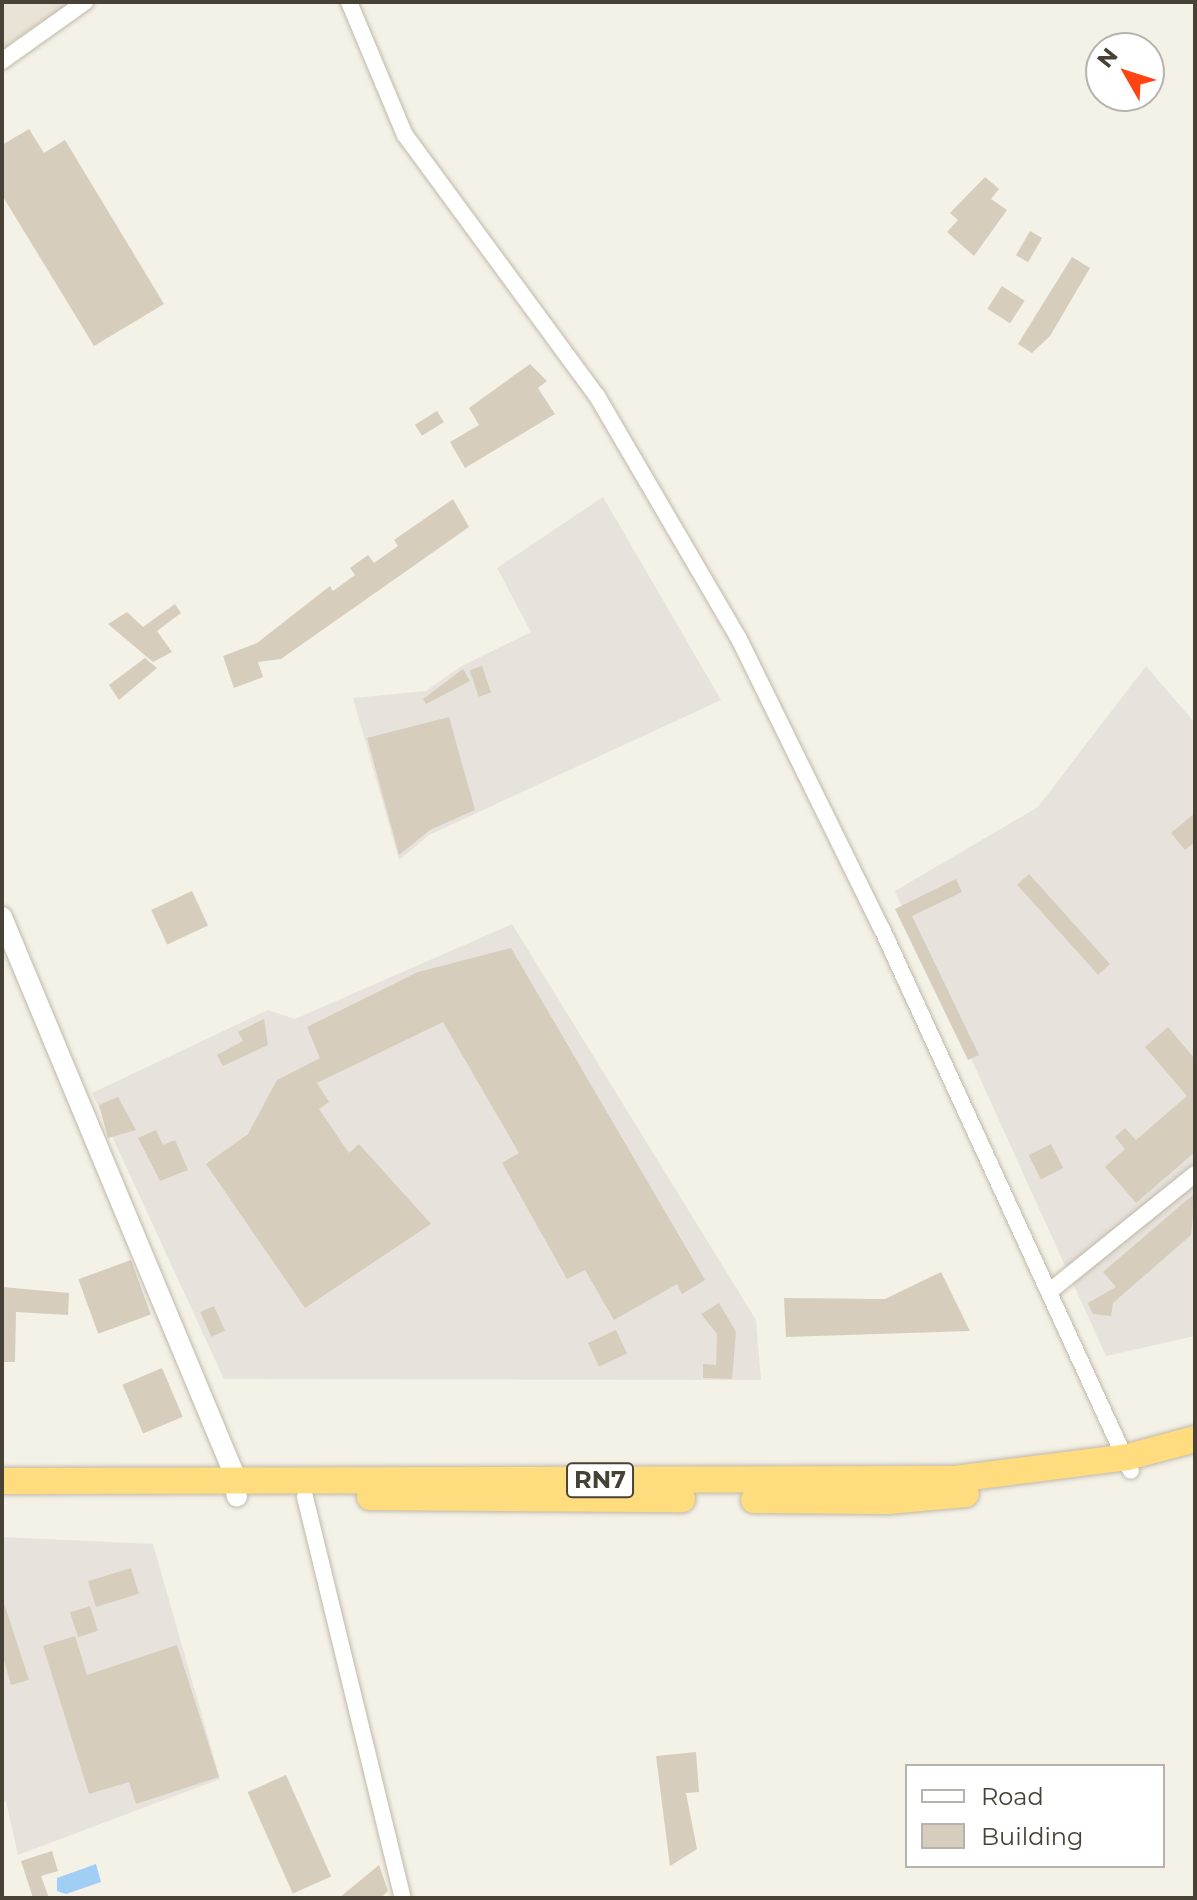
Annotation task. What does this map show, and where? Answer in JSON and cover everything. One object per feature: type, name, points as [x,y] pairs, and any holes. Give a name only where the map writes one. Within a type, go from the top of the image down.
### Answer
[{"type":"highway","name":"RN7","points":[[2,1497],[236,1489],[955,1479],[1129,1464],[1195,1439]]},
{"type":"highway","name":"RN7","points":[[2,1481],[236,1489],[305,1497],[888,1501],[1195,1456]]},
{"type":"street","points":[[2,61],[85,2]]},
{"type":"street","points":[[349,2],[405,135],[597,396],[739,639],[844,848],[1129,1464]]},
{"type":"street","points":[[2,917],[236,1489]]},
{"type":"street","points":[[1050,1291],[1195,1174]]},
{"type":"street","points":[[305,1497],[403,1898]]},
{"type":"shaded area","points":[[2,2],[71,2],[2,49]]},
{"type":"shaded area","points":[[603,497],[721,700],[429,835],[399,860],[353,698],[426,691],[460,667],[531,632],[497,568]]},
{"type":"shaded area","points":[[1146,666],[1195,723],[1195,1336],[1106,1356],[895,891],[1038,807]]},
{"type":"shaded area","points":[[512,924],[756,1320],[761,1380],[224,1379],[92,1093],[268,1010],[295,1019]]},
{"type":"shaded area","points":[[2,1537],[153,1544],[220,1779],[18,1855],[6,1801],[2,1802]]},
{"type":"water","points":[[96,1864],[101,1882],[66,1894],[57,1891],[57,1878]]},
{"type":"building","points":[[29,129],[44,153],[65,140],[164,304],[94,346],[2,195],[2,145]]},
{"type":"building","points":[[985,177],[999,189],[991,199],[1007,210],[974,256],[947,232],[958,220],[950,213]]},
{"type":"building","points":[[1030,231],[1042,238],[1028,262],[1016,255]]},
{"type":"building","points":[[1072,257],[1090,268],[1050,336],[1032,353],[1018,344]]},
{"type":"building","points":[[1002,286],[1025,301],[1010,323],[987,309]]},
{"type":"building","points":[[530,364],[547,381],[538,388],[555,414],[465,468],[450,442],[479,425],[469,408]]},
{"type":"building","points":[[437,411],[444,422],[422,436],[415,425]]},
{"type":"building","points":[[453,499],[469,527],[281,659],[258,662],[263,677],[234,688],[223,656],[257,643],[330,586],[333,591],[355,575],[350,568],[368,555],[374,563],[398,546],[394,540]]},
{"type":"building","points":[[175,604],[181,613],[157,631],[172,652],[153,662],[108,624],[127,612],[143,627]]},
{"type":"building","points":[[145,658],[157,668],[119,700],[109,685]]},
{"type":"building","points":[[482,666],[491,692],[479,697],[470,670]]},
{"type":"building","points":[[463,669],[470,681],[426,704],[423,699]]},
{"type":"building","points":[[449,717],[475,810],[430,830],[399,855],[367,738]]},
{"type":"building","points":[[1195,813],[1195,842],[1185,850],[1171,833]]},
{"type":"building","points":[[1029,874],[1110,964],[1098,975],[1017,885]]},
{"type":"building","points":[[956,879],[962,892],[912,916],[979,1055],[968,1060],[895,909]]},
{"type":"building","points":[[192,891],[208,925],[167,944],[151,910]]},
{"type":"building","points":[[511,948],[705,1280],[682,1294],[677,1284],[614,1320],[585,1270],[567,1279],[502,1163],[519,1153],[443,1022],[317,1083],[329,1102],[319,1109],[349,1153],[359,1144],[431,1224],[305,1308],[206,1164],[248,1134],[277,1080],[320,1058],[307,1027],[418,972]]},
{"type":"building","points":[[264,1019],[268,1045],[223,1066],[217,1055],[243,1041],[238,1032]]},
{"type":"building","points":[[1168,1027],[1195,1059],[1195,1152],[1136,1203],[1105,1167],[1125,1149],[1115,1137],[1125,1128],[1136,1140],[1187,1096],[1145,1047]]},
{"type":"building","points":[[118,1097],[136,1130],[108,1138],[99,1105]]},
{"type":"building","points":[[156,1130],[163,1145],[175,1140],[188,1170],[160,1181],[138,1138]]},
{"type":"building","points":[[1051,1144],[1063,1168],[1041,1179],[1029,1155]]},
{"type":"building","points":[[1195,1193],[1191,1235],[1113,1303],[1111,1316],[1093,1314],[1088,1303],[1116,1287],[1103,1272]]},
{"type":"building","points":[[131,1260],[151,1315],[98,1334],[78,1279]]},
{"type":"building","points":[[941,1272],[970,1331],[786,1337],[784,1298],[885,1299]]},
{"type":"building","points":[[2,1287],[69,1293],[68,1315],[16,1312],[15,1362],[2,1362]]},
{"type":"building","points":[[719,1303],[736,1332],[732,1379],[703,1378],[703,1364],[716,1365],[717,1334],[701,1314]]},
{"type":"building","points":[[214,1306],[225,1331],[211,1337],[200,1312]]},
{"type":"building","points":[[616,1330],[627,1354],[599,1367],[588,1343]]},
{"type":"building","points":[[162,1368],[183,1417],[143,1434],[122,1385]]},
{"type":"building","points":[[131,1568],[139,1594],[96,1607],[88,1581]]},
{"type":"building","points":[[2,1597],[29,1680],[11,1685],[2,1653]]},
{"type":"building","points":[[90,1606],[98,1631],[78,1637],[70,1612]]},
{"type":"building","points":[[75,1636],[87,1675],[177,1645],[219,1777],[136,1804],[129,1782],[89,1794],[43,1646]]},
{"type":"building","points":[[696,1752],[699,1792],[686,1793],[697,1849],[670,1866],[656,1756]]},
{"type":"building","points":[[286,1775],[331,1876],[293,1893],[248,1792]]},
{"type":"building","points":[[52,1851],[58,1871],[41,1876],[49,1898],[33,1898],[21,1861]]},
{"type":"building","points":[[379,1865],[388,1891],[381,1898],[339,1898]]}]
